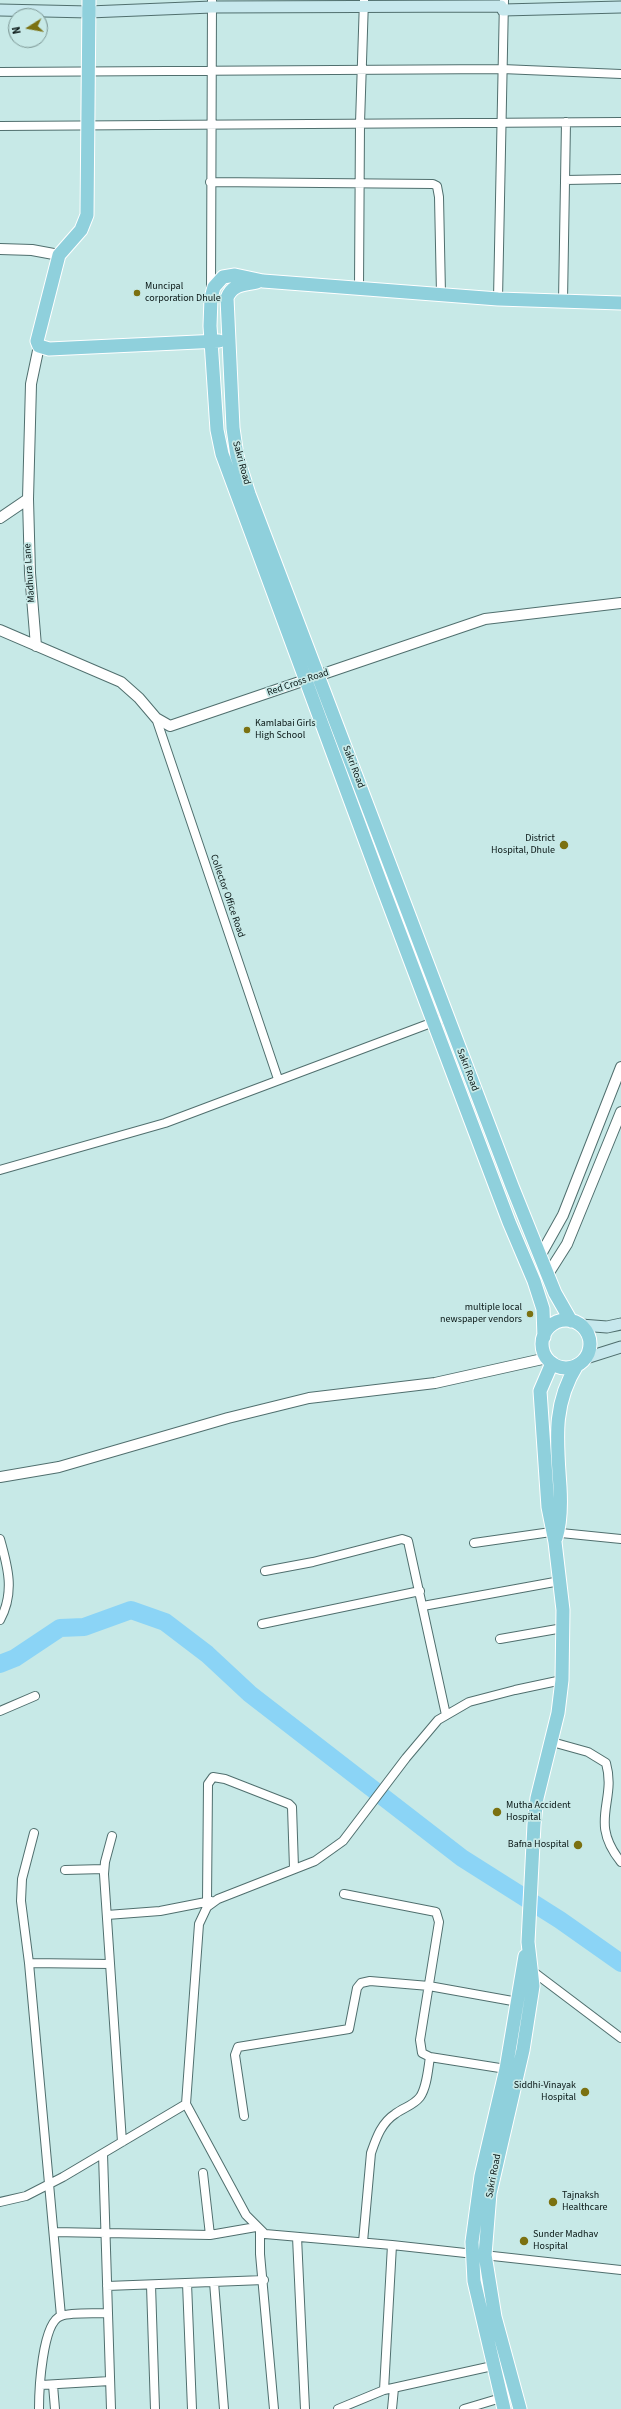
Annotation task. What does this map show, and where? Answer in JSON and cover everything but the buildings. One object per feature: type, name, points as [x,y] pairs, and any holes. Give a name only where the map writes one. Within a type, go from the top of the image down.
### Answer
[{"type":"main road","points":[[0,10],[89,6],[212,4],[621,7]]},
{"type":"main road","points":[[89,6],[87,215],[81,230],[59,255],[40,327],[37,341],[38,346],[49,349],[228,341]]},
{"type":"main road","points":[[621,302],[498,299],[359,287],[263,281],[235,275],[223,277],[214,287],[211,298],[211,342],[217,430],[222,454],[255,546],[312,678],[433,1023],[511,1228],[534,1281],[543,1310],[543,1346],[550,1360],[563,1368],[621,1347]]},
{"type":"main road","name":"Sakri Road","points":[[263,281],[235,287],[230,290],[226,309],[230,397],[237,456],[312,678],[555,1293],[576,1323]]},
{"type":"main road","points":[[544,1337],[548,1329],[554,1324],[563,1321],[607,1327],[621,1324]]},
{"type":"main road","points":[[555,1535],[561,1504],[558,1421],[560,1401],[567,1381],[589,1349],[590,1340],[586,1332],[576,1323]]},
{"type":"main road","points":[[550,1360],[540,1391],[548,1508],[555,1535]]},
{"type":"main road","name":"Sakri Road","points":[[502,2404],[474,2281],[472,2253],[473,2228],[482,2176],[506,2069],[518,2002],[527,1967],[531,1859],[537,1798],[552,1742],[558,1713],[562,1680],[563,1628],[555,1535]]},
{"type":"main road","name":"Sakri Road","points":[[520,2409],[506,2363],[495,2317],[485,2254],[490,2193],[523,2050],[533,1986],[527,1967]]},
{"type":"street","points":[[211,298],[210,182],[212,4]]},
{"type":"street","points":[[359,287],[360,123],[364,4]]},
{"type":"street","points":[[498,299],[503,5]]},
{"type":"street","points":[[0,72],[88,73],[502,69],[621,74]]},
{"type":"street","points":[[563,301],[566,122]]},
{"type":"street","points":[[0,126],[621,122]]},
{"type":"street","points":[[565,180],[621,179]]},
{"type":"street","points":[[210,182],[427,182],[437,186],[439,197],[441,294]]},
{"type":"street","points":[[0,249],[32,250],[59,255]]},
{"type":"street","name":"Madhura Lane","points":[[36,646],[30,573],[28,499],[31,384],[38,346]]},
{"type":"street","points":[[0,518],[28,499]]},
{"type":"street","name":"Red Cross Road","points":[[0,630],[121,682],[139,698],[163,724],[175,726],[485,619],[621,603]]},
{"type":"street","name":"Collector Office Road","points":[[156,718],[278,1080]]},
{"type":"street","points":[[0,1170],[165,1123],[447,1017]]},
{"type":"street","points":[[540,1256],[563,1215],[621,1067]]},
{"type":"street","points":[[548,1274],[566,1244],[621,1112]]},
{"type":"street","points":[[0,1477],[59,1467],[228,1418],[309,1398],[435,1383],[550,1360]]},
{"type":"street","points":[[474,1543],[555,1535],[621,1539]]},
{"type":"street","points":[[0,1539],[9,1580],[9,1595],[5,1610],[0,1620]]},
{"type":"street","points":[[265,1571],[313,1562],[406,1539],[411,1545],[446,1715]]},
{"type":"street","points":[[424,1606],[560,1582]]},
{"type":"street","points":[[262,1624],[420,1591]]},
{"type":"street","points":[[500,1639],[563,1628]]},
{"type":"street","points":[[107,1915],[160,1911],[218,1899],[315,1861],[343,1841],[406,1758],[438,1720],[469,1702],[514,1690],[562,1680]]},
{"type":"street","points":[[0,1711],[35,1696]]},
{"type":"street","points":[[552,1742],[588,1752],[606,1763],[609,1773],[603,1823],[608,1842],[621,1862]]},
{"type":"street","points":[[207,1901],[208,1784],[213,1777],[225,1779],[292,1807],[294,1817],[294,1868]]},
{"type":"street","points":[[34,1833],[22,1879],[21,1901],[50,2184],[61,2316]]},
{"type":"street","points":[[112,1836],[104,1869],[122,2142]]},
{"type":"street","points":[[65,1870],[104,1869]]},
{"type":"street","points":[[344,1894],[436,1912],[439,1922],[420,2040],[422,2053],[430,2057],[506,2069]]},
{"type":"street","points":[[218,1899],[207,1907],[199,1924],[186,2104],[246,2215],[258,2229],[275,2236],[363,2242],[485,2254],[621,2270]]},
{"type":"street","points":[[28,1964],[110,1964]]},
{"type":"street","points":[[527,1967],[621,2038]]},
{"type":"street","points":[[244,2116],[235,2055],[238,2047],[348,2029],[357,1988],[361,1983],[370,1982],[429,1986],[518,2002]]},
{"type":"street","points":[[363,2242],[371,2153],[375,2140],[382,2127],[394,2114],[413,2105],[421,2095],[430,2057]]},
{"type":"street","points":[[0,2202],[26,2196],[50,2184],[186,2104]]},
{"type":"street","points":[[103,2154],[110,2409]]},
{"type":"street","points":[[203,2173],[210,2235]]},
{"type":"street","points":[[54,2232],[210,2235],[258,2229]]},
{"type":"street","points":[[258,2229],[264,2280],[274,2409]]},
{"type":"street","points":[[297,2237],[305,2409]]},
{"type":"street","points":[[384,2390],[392,2245]]},
{"type":"street","points":[[107,2286],[264,2280]]},
{"type":"street","points":[[214,2282],[224,2409]]},
{"type":"street","points":[[187,2283],[192,2409]]},
{"type":"street","points":[[151,2285],[155,2409]]},
{"type":"street","points":[[39,2409],[46,2337],[52,2322],[61,2316],[108,2313]]},
{"type":"street","points":[[338,2409],[384,2390],[506,2363]]},
{"type":"street","points":[[41,2385],[110,2381]]},
{"type":"street","points":[[53,2384],[55,2409]]},
{"type":"street","points":[[392,2409],[394,2388]]},
{"type":"street","points":[[464,2409],[502,2404]]},
{"type":"waterway","points":[[0,1664],[15,1658],[60,1628],[84,1627],[131,1610],[165,1622],[207,1654],[250,1694],[462,1858],[560,1920],[621,1963]]},
{"type":"place","name":"Muncipal corporation Dhule","points":[[137,293]]},
{"type":"place","name":"Kamlabai Girls High School","points":[[247,730]]},
{"type":"place","name":"District Hospital, Dhule","points":[[564,845]]},
{"type":"place","name":"multiple local newspaper vendors","points":[[530,1314]]},
{"type":"place","name":"Mutha Accident Hospital","points":[[497,1812]]},
{"type":"place","name":"Bafna Hospital","points":[[578,1845]]},
{"type":"place","name":"Siddhi-Vinayak Hospital","points":[[585,2092]]},
{"type":"place","name":"Tajnaksh Healthcare","points":[[553,2202]]},
{"type":"place","name":"Sunder Madhav Hospital","points":[[524,2241]]}]
